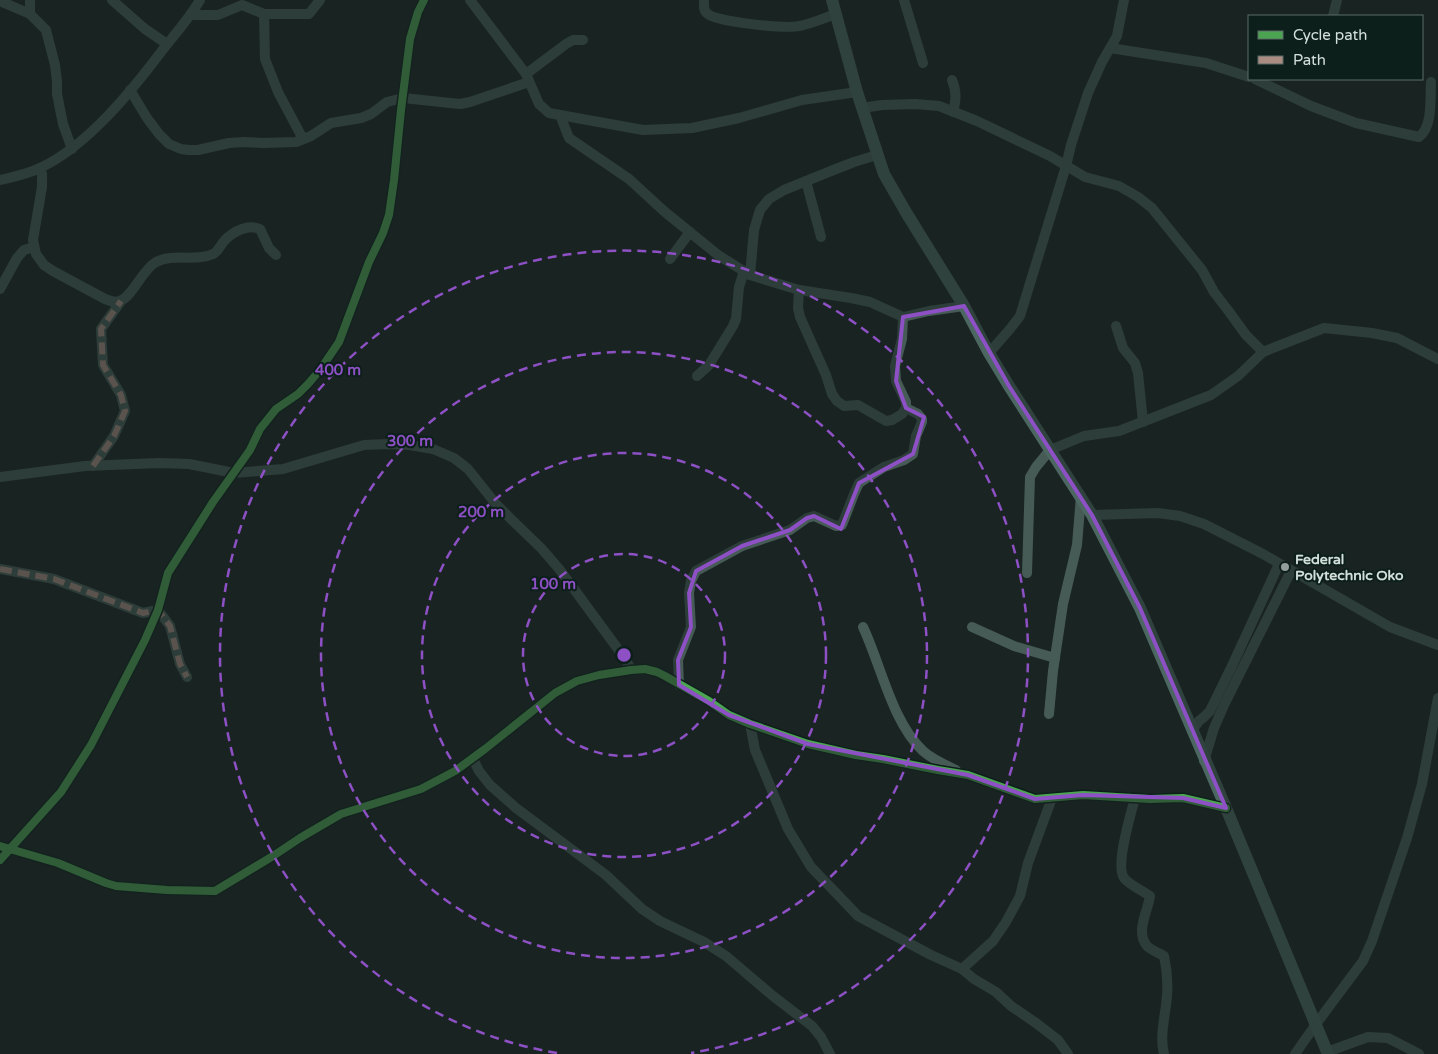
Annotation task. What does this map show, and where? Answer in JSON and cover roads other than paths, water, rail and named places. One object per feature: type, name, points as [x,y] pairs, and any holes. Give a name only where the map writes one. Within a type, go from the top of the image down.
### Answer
[{"type":"main road","points":[[832,0],[857,92],[884,174],[964,306],[1009,386],[1081,496],[1140,608],[1328,1053]]},
{"type":"street","points":[[30,0],[30,14]]},
{"type":"street","points":[[112,0],[145,29],[167,44]]},
{"type":"street","points":[[0,180],[40,168],[72,149],[108,116],[191,15],[200,0]]},
{"type":"street","points":[[191,15],[218,15],[242,5],[264,14],[309,14],[320,0]]},
{"type":"street","points":[[0,859],[5,847],[61,792],[91,745],[141,648],[158,610],[168,573],[213,502],[250,450],[260,429],[276,409],[298,394],[308,384],[339,342],[389,215],[410,39],[418,12],[424,0]]},
{"type":"street","points":[[470,0],[527,78],[539,104],[549,112],[560,115],[643,130],[692,128],[739,118],[802,100],[857,92]]},
{"type":"street","points":[[704,0],[704,10],[708,15],[718,19],[773,26],[800,26],[836,14]]},
{"type":"street","points":[[904,0],[923,63]]},
{"type":"street","points":[[990,353],[1020,316],[1088,93],[1116,36],[1124,0]]},
{"type":"street","points":[[1333,15],[1337,0]]},
{"type":"street","points":[[0,1],[30,14],[46,30],[55,65],[57,94],[63,124],[72,149]]},
{"type":"street","points":[[264,14],[265,59],[278,92],[303,139]]},
{"type":"street","points":[[130,90],[159,134],[169,144],[181,149],[198,150],[229,143],[244,142],[296,142],[331,124],[361,118],[371,114],[388,102],[403,98],[460,104],[470,102],[527,78],[566,44],[574,40],[583,40]]},
{"type":"street","points":[[1110,48],[1206,63],[1248,77]]},
{"type":"street","points":[[952,80],[956,89],[953,112]]},
{"type":"street","points":[[1257,80],[1311,106],[1356,123],[1419,137],[1424,134],[1429,122],[1431,82]]},
{"type":"street","points":[[862,108],[915,104],[939,106],[1050,156],[1085,178],[1119,186],[1138,197],[1152,208],[1202,270],[1214,292],[1246,335],[1263,352]]},
{"type":"street","points":[[560,115],[569,138],[629,180],[664,212],[718,256],[747,273],[798,290],[870,302],[903,317],[929,310],[964,306]]},
{"type":"street","points":[[697,376],[709,365],[736,319],[739,287],[747,273],[753,248],[754,230],[760,210],[769,199],[784,190],[854,162],[877,155]]},
{"type":"street","points":[[40,168],[42,187],[34,240],[34,247],[40,261],[53,271],[105,300],[121,301]]},
{"type":"street","points":[[806,181],[821,237]]},
{"type":"street","points":[[93,466],[114,436],[125,411],[121,394],[103,364],[101,329],[121,301],[148,269],[156,262],[213,254],[236,232],[252,227],[260,230],[269,248],[276,255]]},
{"type":"street","points":[[670,259],[690,232]]},
{"type":"street","points":[[0,288],[24,250],[34,247]]},
{"type":"street","points":[[798,290],[800,317],[826,375],[832,394],[844,406],[858,405],[886,421],[902,414],[906,408],[906,402],[896,381],[894,366],[902,339],[903,317]]},
{"type":"street","points":[[1116,326],[1123,348],[1135,363],[1143,422]]},
{"type":"street","points":[[1027,573],[1030,477],[1050,450],[1084,436],[1119,431],[1211,395],[1238,376],[1263,352],[1324,328],[1372,333],[1397,338],[1438,359]]},
{"type":"street","points":[[679,684],[678,660],[691,627],[689,593],[691,581],[696,571],[742,546],[790,530],[807,518],[814,516],[836,526],[842,525],[859,483],[884,467],[904,460],[913,454],[916,436],[922,419],[918,414],[906,408]]},
{"type":"street","points":[[0,477],[93,466],[159,463],[189,464],[234,473],[283,469],[364,445],[410,444],[433,449],[454,458],[468,469],[502,510],[541,548],[560,570],[626,660],[631,670]]},
{"type":"street","points":[[1049,714],[1063,604],[1077,545],[1081,496]]},
{"type":"street","points":[[1092,515],[1158,513],[1180,516],[1204,524],[1263,554],[1390,627],[1438,645]]},
{"type":"street","points":[[1204,761],[1247,633],[1278,564]]},
{"type":"street","points":[[0,569],[54,579],[144,613],[158,610]]},
{"type":"street","points":[[1192,731],[1210,710],[1257,638],[1291,571]]},
{"type":"street","points":[[158,610],[170,626],[180,664],[187,677]]},
{"type":"street","points":[[972,627],[1014,646],[1055,658]]},
{"type":"street","points":[[863,628],[871,643],[897,712],[915,742],[934,759],[1035,799],[1083,795],[1183,798],[1226,808]]},
{"type":"street","points":[[1247,633],[1257,638]]},
{"type":"street","points":[[5,847],[58,863],[116,886],[215,891],[334,817],[421,789],[455,771],[473,759],[555,693],[577,681],[631,670],[645,669],[657,672],[709,701],[729,715],[808,744],[938,770],[968,774]]},
{"type":"street","points":[[1296,1054],[1363,961],[1372,941],[1407,838],[1422,784],[1438,698]]},
{"type":"street","points":[[750,724],[755,750],[788,829],[811,867],[858,916],[931,955],[962,969],[974,979],[996,992],[1011,1006],[1036,1022],[1058,1040],[1068,1054]]},
{"type":"street","points":[[473,759],[479,771],[490,785],[516,808],[606,875],[642,909],[726,956],[812,1026],[821,1037],[830,1054]]},
{"type":"street","points":[[962,969],[993,941],[1020,896],[1028,862],[1052,798]]},
{"type":"street","points":[[1134,798],[1120,870],[1124,879],[1150,896],[1143,923],[1142,938],[1147,946],[1164,956],[1167,968],[1168,994],[1163,1023],[1164,1054]]},
{"type":"street","points":[[1328,1053],[1368,1037],[1388,1038],[1419,1054]]},
{"type":"place","name":"Federal Polytechnic Oko","points":[[1285,567]]}]
